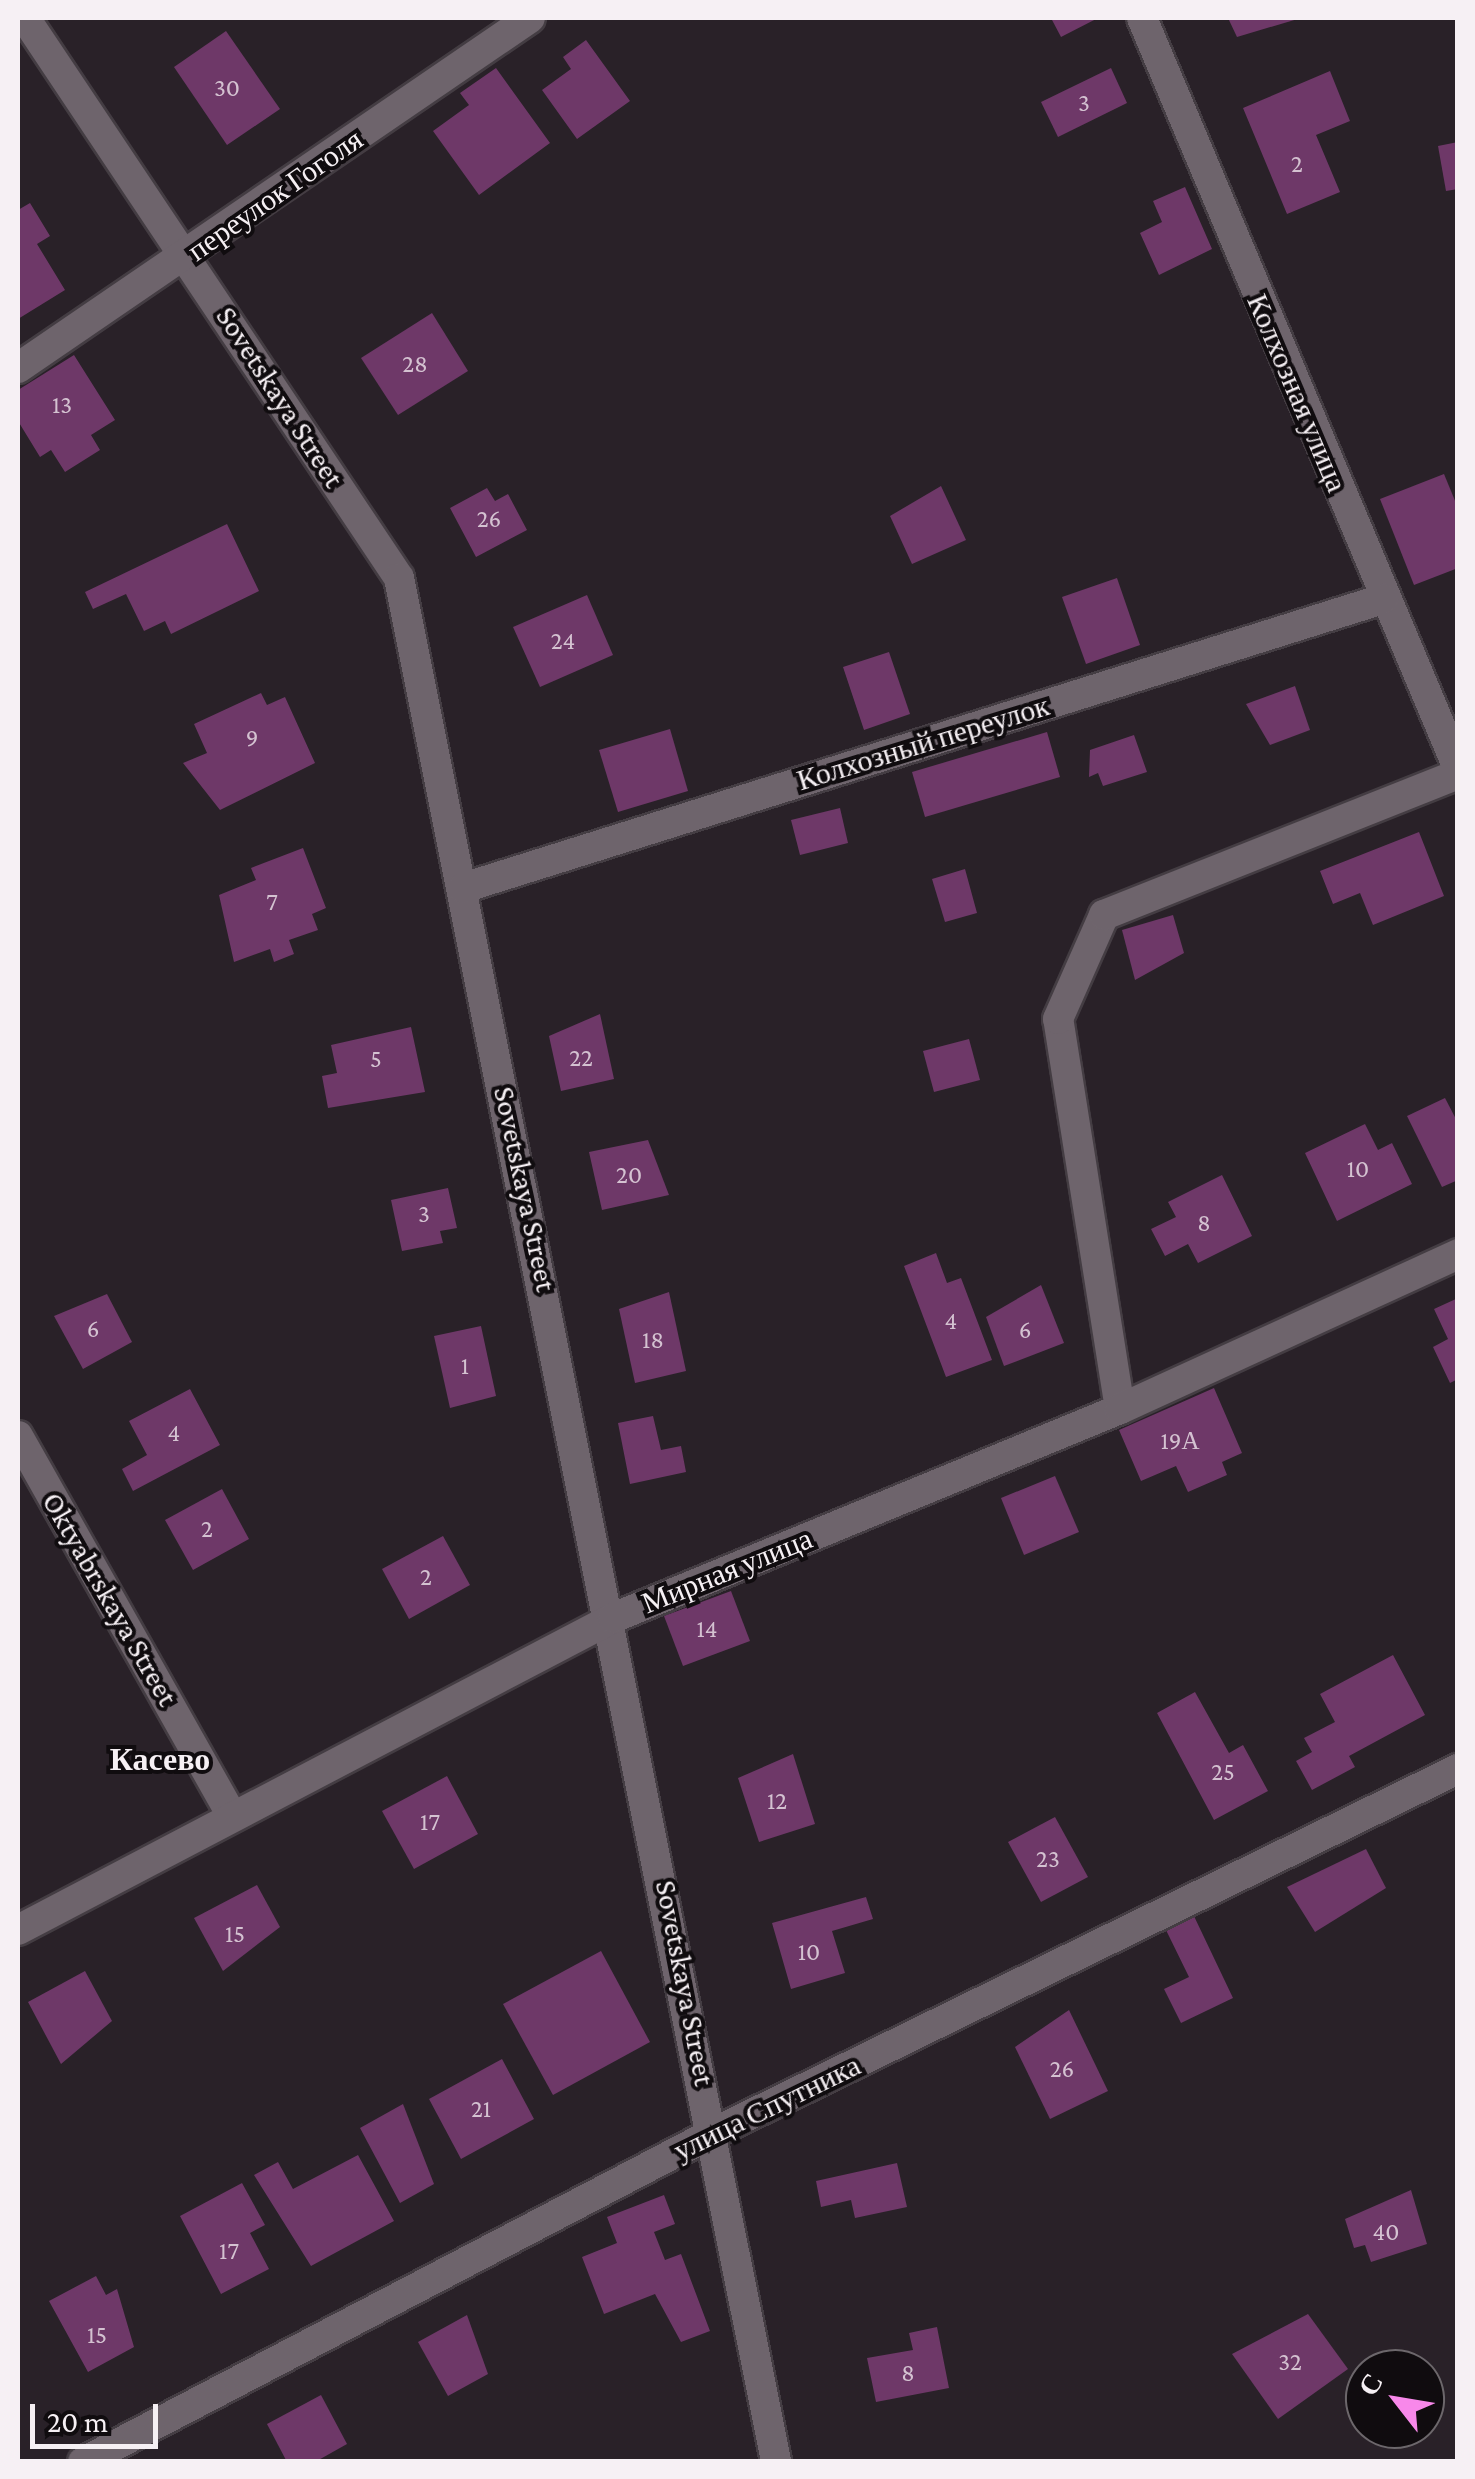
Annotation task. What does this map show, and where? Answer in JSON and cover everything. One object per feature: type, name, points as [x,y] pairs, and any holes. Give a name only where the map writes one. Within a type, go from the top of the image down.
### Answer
[{"type":"street","name":"Sovetskaya Street","points":[[25,18],[188,256],[399,578],[613,1618],[776,2462]]},
{"type":"street","name":"переулок Гоголя","points":[[18,368],[188,256],[530,18]]},
{"type":"street","name":"Колхозная улица","points":[[1142,18],[1382,599],[1458,771]]},
{"type":"street","name":"Колхозный переулок","points":[[463,888],[1382,599]]},
{"type":"street","points":[[1120,1409],[1058,1019],[1104,915],[1458,771]]},
{"type":"street","name":"Мирная улица","points":[[18,1930],[232,1814],[613,1618],[1120,1409],[1458,1254]]},
{"type":"street","name":"Oktyabrskaya Street","points":[[18,1436],[232,1814]]},
{"type":"street","name":"улица Спутника","points":[[83,2462],[715,2132],[1458,1770]]},
{"type":"building","points":[[1051,18],[1098,18],[1061,37]]},
{"type":"building","points":[[1228,18],[1301,18],[1237,37]]},
{"type":"building","points":[[226,31],[280,109],[227,145],[174,67]]},
{"type":"building","points":[[586,40],[630,101],[577,139],[542,90],[571,69],[563,57]]},
{"type":"building","points":[[496,68],[550,143],[479,195],[433,131],[469,105],[460,93]]},
{"type":"building","points":[[1111,68],[1127,103],[1058,137],[1041,102]]},
{"type":"building","points":[[1330,71],[1350,121],[1316,135],[1340,192],[1287,214],[1243,108]]},
{"type":"building","points":[[1458,142],[1458,189],[1446,191],[1438,146]]},
{"type":"building","points":[[1185,187],[1212,249],[1159,275],[1140,233],[1162,222],[1153,201]]},
{"type":"building","points":[[30,203],[50,236],[37,244],[65,290],[18,319],[18,210]]},
{"type":"building","points":[[432,313],[468,371],[398,415],[361,358]]},
{"type":"building","points":[[74,355],[115,420],[91,435],[100,450],[65,472],[51,450],[40,457],[18,421],[18,390]]},
{"type":"building","points":[[1444,474],[1458,508],[1458,568],[1414,585],[1380,499]]},
{"type":"building","points":[[941,486],[966,540],[912,564],[890,516]]},
{"type":"building","points":[[487,488],[495,501],[508,494],[527,530],[476,557],[450,508]]},
{"type":"building","points":[[227,524],[259,591],[171,634],[165,621],[144,631],[126,594],[93,609],[85,592]]},
{"type":"building","points":[[1117,578],[1140,645],[1086,664],[1062,597]]},
{"type":"building","points":[[587,595],[613,655],[540,687],[513,627]]},
{"type":"building","points":[[889,652],[910,714],[864,730],[843,667]]},
{"type":"building","points":[[1295,686],[1310,730],[1270,745],[1246,704]]},
{"type":"building","points":[[261,693],[267,705],[285,697],[315,763],[220,810],[183,763],[207,753],[194,724]]},
{"type":"building","points":[[670,729],[688,791],[618,812],[599,750]]},
{"type":"building","points":[[1047,732],[1060,777],[925,817],[912,772]]},
{"type":"building","points":[[1134,735],[1147,772],[1103,786],[1098,773],[1089,777],[1090,750]]},
{"type":"building","points":[[840,808],[848,843],[800,855],[791,820]]},
{"type":"building","points":[[1419,832],[1444,896],[1373,925],[1360,893],[1333,904],[1320,871]]},
{"type":"building","points":[[303,848],[326,908],[312,914],[318,930],[289,940],[294,954],[274,962],[270,949],[234,962],[219,895],[256,880],[251,868]]},
{"type":"building","points":[[965,869],[977,913],[945,922],[932,879]]},
{"type":"building","points":[[1173,915],[1184,953],[1135,980],[1122,930]]},
{"type":"building","points":[[600,1014],[614,1079],[561,1091],[549,1036]]},
{"type":"building","points":[[411,1027],[425,1092],[328,1108],[322,1076],[337,1073],[331,1045]]},
{"type":"building","points":[[969,1039],[980,1080],[934,1092],[923,1051]]},
{"type":"building","points":[[1445,1098],[1458,1123],[1458,1180],[1442,1187],[1407,1116]]},
{"type":"building","points":[[1365,1124],[1378,1150],[1392,1143],[1412,1184],[1337,1221],[1305,1153]]},
{"type":"building","points":[[648,1140],[669,1195],[602,1210],[589,1152]]},
{"type":"building","points":[[1222,1175],[1252,1236],[1198,1263],[1188,1244],[1165,1256],[1151,1229],[1176,1217],[1168,1202]]},
{"type":"building","points":[[448,1188],[457,1228],[440,1231],[443,1243],[402,1251],[391,1200]]},
{"type":"building","points":[[936,1253],[947,1283],[961,1278],[992,1360],[946,1377],[904,1266]]},
{"type":"building","points":[[1041,1285],[1064,1343],[1004,1366],[986,1317]]},
{"type":"building","points":[[669,1292],[686,1371],[635,1383],[619,1309]]},
{"type":"building","points":[[107,1294],[132,1342],[83,1369],[54,1316]]},
{"type":"building","points":[[1458,1298],[1458,1379],[1450,1383],[1433,1347],[1448,1339],[1434,1309]]},
{"type":"building","points":[[481,1326],[496,1396],[450,1408],[434,1336]]},
{"type":"building","points":[[1214,1388],[1242,1453],[1222,1462],[1227,1475],[1188,1492],[1176,1466],[1141,1481],[1119,1430]]},
{"type":"building","points":[[190,1389],[220,1445],[133,1491],[122,1469],[147,1455],[129,1421]]},
{"type":"building","points":[[653,1416],[661,1450],[681,1446],[686,1472],[630,1484],[618,1423]]},
{"type":"building","points":[[1055,1476],[1079,1532],[1024,1555],[1001,1498]]},
{"type":"building","points":[[222,1489],[249,1539],[193,1570],[165,1520]]},
{"type":"building","points":[[443,1536],[470,1585],[409,1619],[382,1569]]},
{"type":"building","points":[[731,1591],[750,1641],[683,1666],[664,1616]]},
{"type":"building","points":[[1393,1655],[1425,1715],[1349,1756],[1355,1767],[1312,1790],[1296,1761],[1312,1752],[1304,1738],[1335,1722],[1320,1694]]},
{"type":"building","points":[[1195,1692],[1229,1753],[1243,1745],[1268,1791],[1214,1820],[1157,1713]]},
{"type":"building","points":[[793,1754],[815,1824],[759,1842],[738,1778]]},
{"type":"building","points":[[447,1776],[478,1834],[414,1869],[382,1811]]},
{"type":"building","points":[[1055,1817],[1088,1877],[1041,1902],[1008,1842]]},
{"type":"building","points":[[1366,1849],[1386,1888],[1315,1932],[1287,1887]]},
{"type":"building","points":[[257,1885],[280,1927],[223,1971],[194,1918]]},
{"type":"building","points":[[866,1897],[873,1919],[832,1931],[845,1973],[791,1989],[772,1923]]},
{"type":"building","points":[[1193,1914],[1233,1998],[1181,2023],[1164,1989],[1189,1977],[1165,1928]]},
{"type":"building","points":[[601,1951],[650,2042],[553,2095],[503,2004]]},
{"type":"building","points":[[85,1971],[112,2021],[61,2064],[28,2002]]},
{"type":"building","points":[[1069,2010],[1108,2091],[1050,2119],[1015,2047]]},
{"type":"building","points":[[502,2059],[534,2119],[461,2159],[429,2099]]},
{"type":"building","points":[[403,2104],[434,2184],[400,2203],[360,2128]]},
{"type":"building","points":[[358,2155],[394,2221],[311,2266],[254,2175],[278,2162],[293,2189]]},
{"type":"building","points":[[897,2163],[907,2207],[855,2218],[851,2200],[821,2207],[816,2181]]},
{"type":"building","points":[[242,2183],[265,2225],[250,2233],[269,2269],[221,2294],[180,2216]]},
{"type":"building","points":[[1411,2190],[1427,2244],[1371,2262],[1365,2245],[1354,2248],[1345,2219]]},
{"type":"building","points":[[664,2195],[675,2224],[654,2232],[665,2260],[681,2254],[710,2331],[681,2342],[655,2294],[604,2314],[582,2257],[617,2243],[607,2217]]},
{"type":"building","points":[[96,2276],[106,2295],[117,2289],[134,2347],[88,2372],[49,2301]]},
{"type":"building","points":[[1308,2314],[1345,2365],[1345,2371],[1278,2419],[1232,2354]]},
{"type":"building","points":[[467,2315],[488,2374],[448,2396],[418,2342]]},
{"type":"building","points":[[937,2327],[949,2388],[876,2402],[867,2358],[913,2350],[909,2333]]},
{"type":"building","points":[[321,2395],[347,2444],[315,2462],[287,2462],[267,2424]]},
{"type":"district","name":"Касево","points":[[160,1759]]}]
